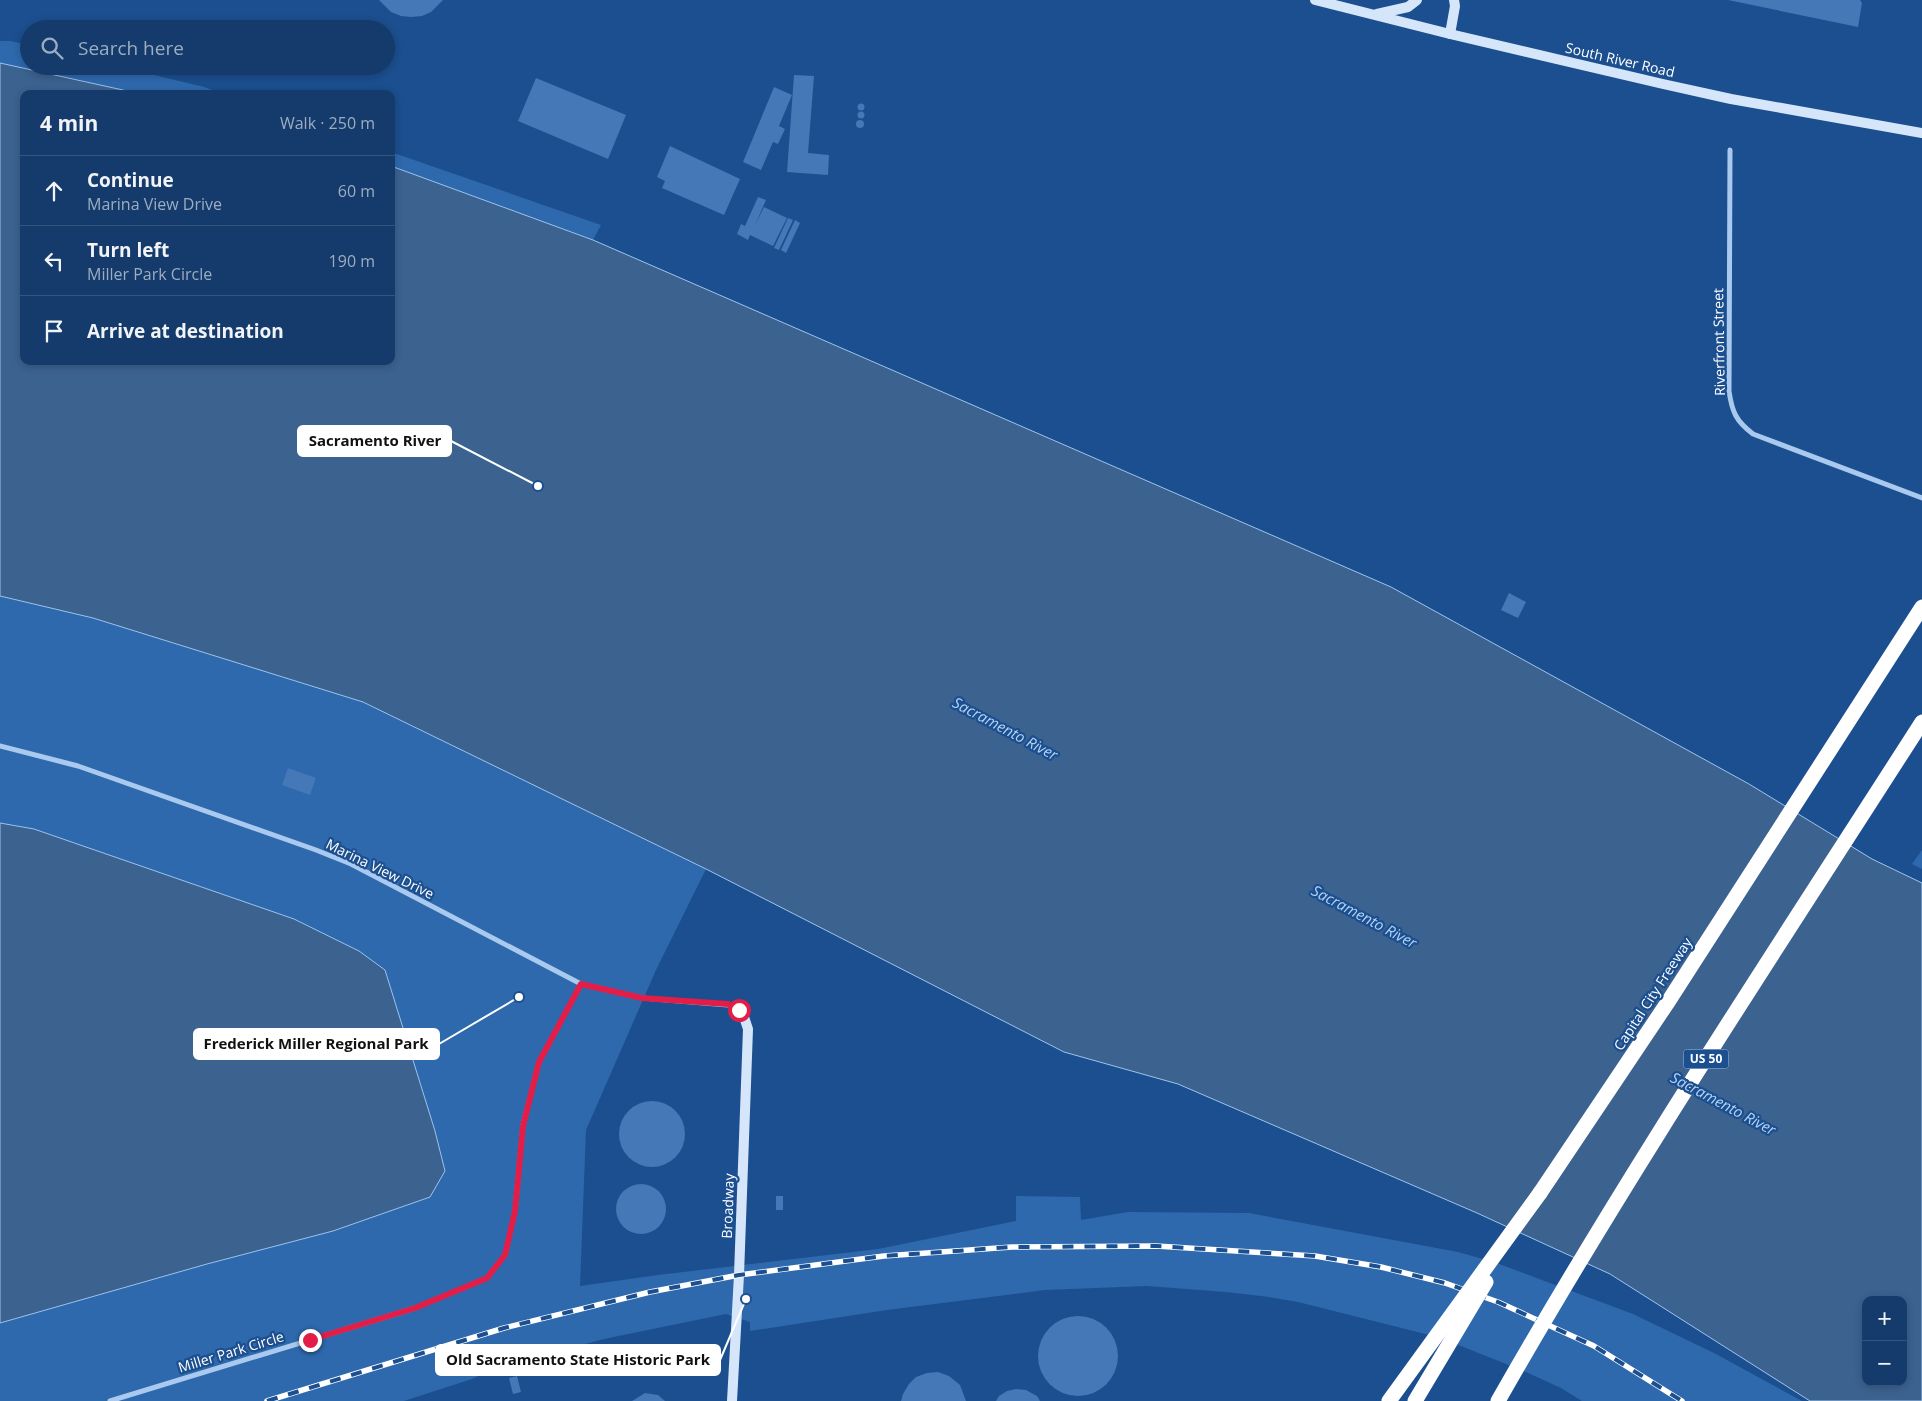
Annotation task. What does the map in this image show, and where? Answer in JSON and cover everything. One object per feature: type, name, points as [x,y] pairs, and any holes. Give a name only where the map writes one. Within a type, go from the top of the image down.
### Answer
[{"type":"highway","name":"Capital City Freeway","points":[[1415,1401],[1540,1193],[1668,1002],[1922,607]]},
{"type":"highway","name":"US 50","points":[[1498,1401],[1530,1344],[1659,1134],[1922,722]]},
{"type":"highway","points":[[1389,1401],[1540,1193]]},
{"type":"street","name":"South River Road","points":[[1315,0],[1580,66],[1731,99],[1922,133]]},
{"type":"street","points":[[1374,15],[1408,7],[1417,0]]},
{"type":"street","points":[[1450,34],[1455,6],[1454,0]]},
{"type":"street","name":"Riverfront Street","points":[[1730,150],[1729,391],[1732,409],[1741,424],[1753,434],[1922,498]]},
{"type":"street","name":"Marina View Drive","points":[[0,746],[78,766],[351,864],[581,984],[642,998],[728,1004],[734,1006],[743,1014]]},
{"type":"street","name":"Miller Park Circle","points":[[110,1401],[415,1308],[487,1278],[505,1255],[515,1211],[523,1126],[539,1062],[581,984]]},
{"type":"street","name":"Broadway","points":[[732,1401],[739,1275],[748,1029],[743,1014]]},
{"type":"shaded area","points":[[0,41],[20,43],[20,67],[0,63]]},
{"type":"shaded area","points":[[55,75],[154,75],[212,90],[123,90]]},
{"type":"shaded area","points":[[395,153],[601,225],[593,240],[395,167]]},
{"type":"shaded area","points":[[0,596],[93,618],[363,702],[706,869],[656,970],[586,1130],[580,1286],[878,1249],[1016,1221],[1016,1196],[1080,1197],[1081,1220],[1128,1212],[1249,1213],[1458,1252],[1494,1262],[1633,1314],[1716,1354],[1802,1401],[1582,1401],[1561,1388],[1526,1372],[1441,1338],[1298,1302],[1226,1292],[1147,1286],[1045,1290],[887,1310],[750,1331],[750,1322],[726,1314],[604,1339],[518,1362],[404,1401],[0,1401],[0,1323],[207,1264],[333,1231],[430,1197],[445,1171],[435,1131],[385,970],[359,951],[294,919],[34,829],[0,823]]},
{"type":"shaded area","points":[[1922,850],[1922,869],[1912,864]]},
{"type":"water","points":[[0,63],[20,67],[20,75],[55,75],[123,90],[20,90],[20,365],[395,365],[395,167],[593,240],[1391,587],[1749,784],[1872,859],[1922,883],[1922,1401],[1810,1401],[1610,1274],[1477,1213],[1178,1084],[1064,1052],[706,869],[363,702],[93,618],[0,596]]},
{"type":"water","points":[[0,823],[34,829],[294,919],[359,951],[385,970],[435,1131],[445,1171],[430,1197],[333,1231],[207,1264],[0,1323]]},
{"type":"building","points":[[379,0],[443,0],[431,12],[422,16],[411,17],[391,12]]},
{"type":"building","points":[[1728,0],[1860,0],[1862,3],[1858,27]]},
{"type":"building","points":[[794,75],[814,76],[808,153],[829,155],[828,175],[787,172]]},
{"type":"building","points":[[536,78],[626,115],[608,159],[518,121]]},
{"type":"building","points":[[774,87],[792,95],[779,126],[785,129],[778,144],[773,142],[761,170],[743,162]]},
{"type":"building","points":[[861,103],[865,107],[861,111],[857,107]]},
{"type":"building","points":[[861,111],[865,115],[861,119],[857,115]]},
{"type":"building","points":[[860,120],[864,124],[860,128],[856,124]]},
{"type":"building","points":[[670,146],[740,179],[724,215],[662,188],[665,181],[657,177]]},
{"type":"building","points":[[758,197],[766,200],[755,225],[764,207],[787,218],[773,246],[750,235],[748,240],[737,234],[741,224],[745,226]]},
{"type":"building","points":[[788,218],[793,220],[779,250],[774,248]]},
{"type":"building","points":[[795,220],[800,223],[786,253],[781,250]]},
{"type":"building","points":[[1509,593],[1526,602],[1518,618],[1501,610]]},
{"type":"building","points":[[288,768],[316,778],[310,795],[282,785]]},
{"type":"building","points":[[652,1101],[665,1103],[680,1116],[683,1121],[685,1134],[683,1147],[670,1162],[665,1165],[652,1167],[639,1165],[624,1152],[621,1147],[619,1134],[621,1121],[634,1106],[639,1103]]},
{"type":"building","points":[[636,1184],[646,1184],[659,1191],[666,1204],[666,1214],[659,1227],[646,1234],[636,1234],[627,1230],[620,1223],[616,1214],[616,1204],[620,1195],[627,1188]]},
{"type":"building","points":[[776,1196],[783,1196],[783,1210],[776,1210]]},
{"type":"building","points":[[1070,1316],[1086,1316],[1107,1327],[1118,1348],[1118,1364],[1107,1385],[1086,1396],[1070,1396],[1056,1390],[1044,1378],[1038,1364],[1038,1348],[1044,1334],[1056,1322]]},
{"type":"building","points":[[938,1372],[949,1376],[960,1385],[966,1401],[901,1401],[909,1384],[916,1377]]},
{"type":"building","points":[[517,1376],[521,1392],[513,1394],[509,1378]]},
{"type":"building","points":[[1016,1389],[1026,1390],[1037,1396],[1040,1401],[996,1401],[999,1396],[1007,1391]]},
{"type":"building","points":[[645,1393],[658,1395],[665,1401],[632,1401]]},
{"type":"railway","points":[[267,1401],[504,1328],[650,1292],[739,1275],[884,1256],[1012,1247],[1156,1246],[1315,1256],[1381,1267],[1445,1283],[1498,1302],[1594,1346],[1682,1401]]},
{"type":"place","name":"Sacramento River","points":[[538,486]]},
{"type":"place","name":"Frederick Miller Regional Park","points":[[519,997]]},
{"type":"place","name":"Old Sacramento State Historic Park","points":[[746,1299]]},
{"type":"route","points":[[310,1340],[415,1308],[487,1278],[505,1255],[515,1211],[523,1126],[539,1062],[581,984],[642,998],[728,1004],[739,1010]]}]
